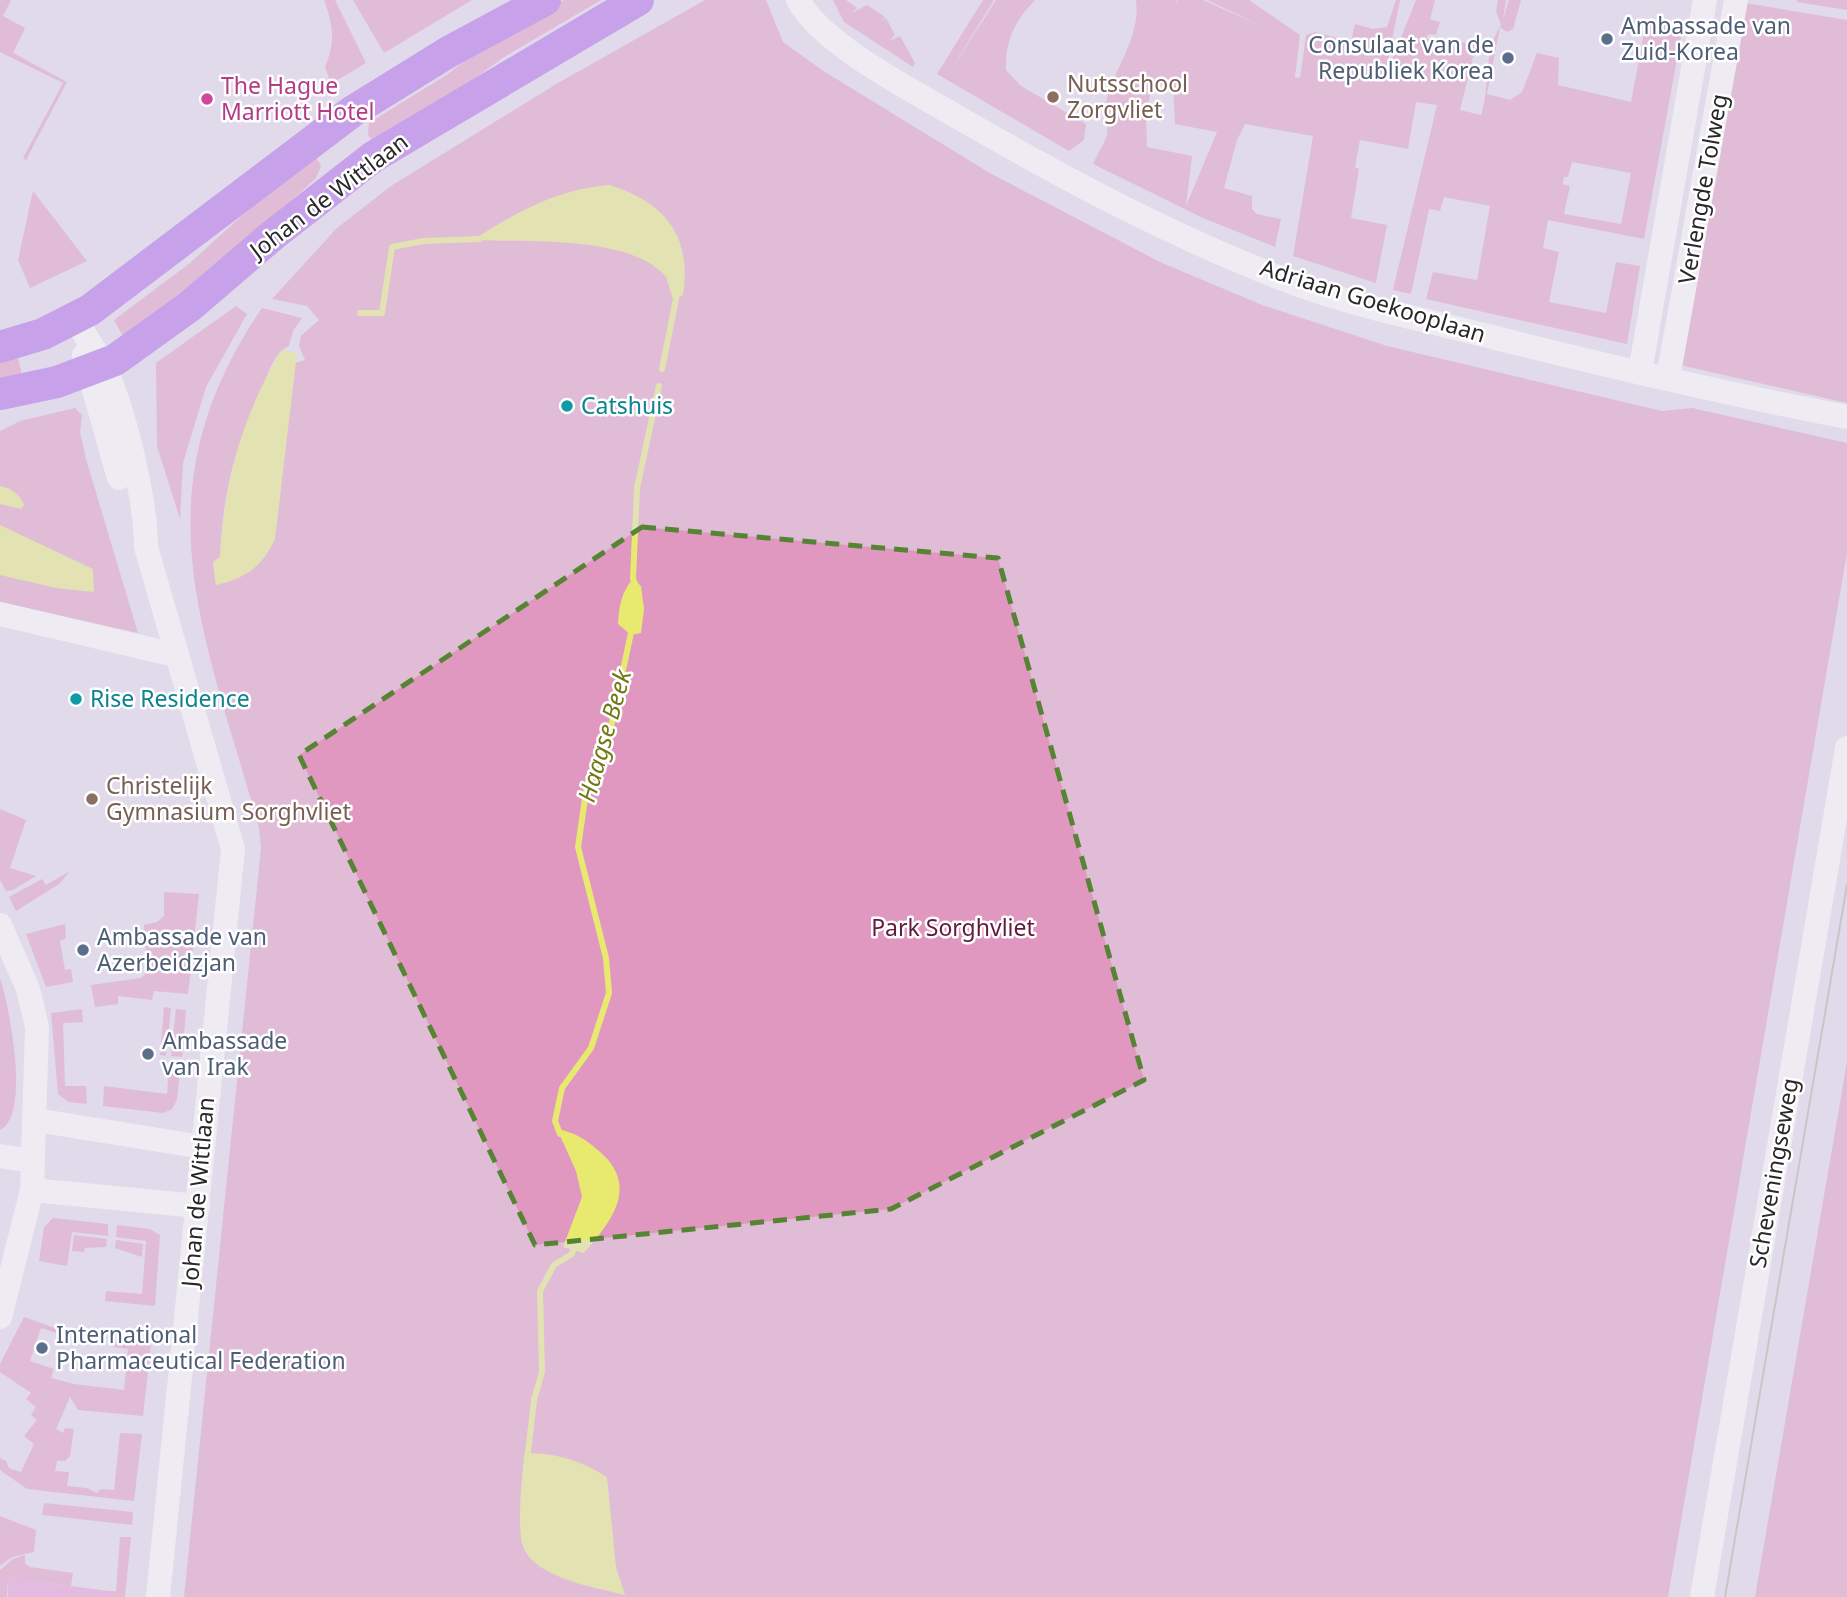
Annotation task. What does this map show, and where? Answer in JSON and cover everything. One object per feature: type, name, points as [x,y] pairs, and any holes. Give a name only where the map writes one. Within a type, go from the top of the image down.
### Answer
[{"type":"main road","points":[[0,347],[43,334],[75,319],[149,267],[232,200],[353,111],[450,51],[545,0]]},
{"type":"main road","name":"Johan de Wittlaan","points":[[96,369],[190,306],[273,235],[373,158],[638,0]]},
{"type":"main road","points":[[353,111],[356,134],[373,158]]},
{"type":"main road","points":[[0,394],[96,369]]},
{"type":"street","name":"Adriaan Goekooplaan","points":[[797,0],[819,28],[920,95],[1071,181],[1155,223],[1302,286],[1396,313],[1668,379],[1847,417]]},
{"type":"street","name":"Verlengde Tolweg","points":[[1640,372],[1705,0]]},
{"type":"street","name":"Verlengde Tolweg","points":[[1668,379],[1736,0]]},
{"type":"street","name":"Johan de Wittlaan","points":[[75,319],[96,369],[146,513],[146,547],[233,849],[158,1597]]},
{"type":"street","points":[[8,616],[175,655]]},
{"type":"street","name":"Scheveningseweg","points":[[1702,1597],[1847,748]]},
{"type":"street","points":[[0,925],[28,989],[37,1027],[32,1191],[0,1317]]},
{"type":"street","points":[[36,1120],[202,1147]]},
{"type":"street","points":[[0,1156],[33,1161]]},
{"type":"street","points":[[32,1191],[198,1206]]},
{"type":"highlighted area","points":[[642,527],[998,558],[1144,1080],[891,1209],[535,1245],[299,755]]},
{"type":"green space","points":[[0,0],[11,0],[3,16],[25,28],[13,53],[67,82],[26,160],[23,158],[63,83],[0,52]]},
{"type":"green space","points":[[324,0],[335,0],[366,63],[331,84],[325,67],[331,50],[332,34]]},
{"type":"green space","points":[[353,0],[472,0],[384,53]]},
{"type":"green space","points":[[564,0],[601,0],[504,57],[444,101],[372,140],[368,135],[369,123],[448,74],[485,43]]},
{"type":"green space","name":"Park Sorghvliet","points":[[705,0],[766,0],[783,42],[825,72],[988,172],[1160,262],[1262,305],[1387,346],[1662,411],[1692,408],[1847,443],[1847,553],[1668,1597],[184,1597],[261,848],[259,828],[203,627],[193,565],[191,503],[200,440],[223,376],[262,308],[302,318],[293,331],[289,346],[280,352],[273,363],[238,449],[224,510],[220,557],[213,563],[216,584],[295,363],[305,360],[299,346],[301,336],[319,320],[307,306],[272,299],[337,228],[391,186],[558,83]]},
{"type":"green space","points":[[833,0],[846,0],[857,8],[852,13],[867,5],[885,17],[881,20],[886,18],[895,35],[889,41],[900,36],[915,63],[913,67],[844,22]]},
{"type":"green space","points":[[983,0],[994,0],[949,73],[996,0],[1035,0],[1022,16],[1009,40],[1006,70],[1021,86],[1086,124],[1084,140],[1069,151],[937,74]]},
{"type":"green space","points":[[1136,0],[1177,0],[1175,5],[1178,0],[1203,0],[1264,27],[1207,0],[1249,0],[1300,35],[1295,77],[1300,78],[1306,35],[1316,32],[1351,42],[1355,24],[1373,29],[1387,27],[1396,0],[1400,0],[1384,80],[1416,0],[1435,0],[1430,19],[1440,22],[1436,35],[1429,34],[1426,38],[1435,42],[1435,49],[1441,54],[1447,52],[1449,45],[1455,46],[1457,41],[1476,45],[1460,110],[1481,115],[1491,48],[1495,36],[1501,25],[1496,11],[1498,0],[1506,0],[1503,19],[1509,0],[1521,0],[1513,29],[1507,32],[1500,27],[1487,94],[1510,100],[1522,92],[1537,53],[1559,58],[1558,85],[1631,102],[1646,23],[1684,21],[1644,239],[1548,220],[1543,248],[1559,252],[1549,302],[1606,313],[1616,262],[1640,266],[1627,344],[1426,299],[1433,272],[1477,280],[1490,206],[1444,197],[1440,211],[1429,209],[1411,294],[1393,290],[1437,105],[1416,102],[1408,149],[1360,140],[1355,167],[1359,169],[1351,218],[1387,225],[1376,283],[1293,256],[1313,136],[1245,124],[1237,140],[1224,188],[1252,196],[1252,209],[1257,214],[1281,219],[1275,247],[1203,218],[1093,164],[1107,135],[1106,103],[1131,40]],"holes":[[[1173,84],[1175,124],[1217,132],[1186,206],[1192,156],[1147,147],[1146,116],[1152,85]],[[1572,162],[1631,173],[1621,224],[1564,214],[1570,186],[1563,184],[1564,177],[1568,177]]]},
{"type":"green space","points":[[1847,0],[1847,10],[1797,2]]},
{"type":"green space","points":[[1740,2],[1847,20],[1847,403],[1680,365],[1680,352],[1710,213]]},
{"type":"green space","points":[[317,159],[321,166],[316,178],[225,262],[124,338],[114,320],[190,263],[303,160]]},
{"type":"green space","points":[[33,191],[87,261],[30,288],[18,260]]},
{"type":"green space","points":[[236,306],[247,314],[206,387],[183,463],[180,519],[157,446],[156,363]]},
{"type":"green space","points":[[18,358],[23,379],[0,384],[0,362]]},
{"type":"green space","points":[[75,408],[82,415],[80,432],[86,459],[138,633],[0,602],[0,431],[20,421]]},
{"type":"green space","points":[[0,809],[26,820],[10,868],[36,876],[13,890],[6,891],[0,880]]},
{"type":"green space","points":[[70,871],[59,884],[16,911],[9,897],[42,879],[46,885]]},
{"type":"green space","points":[[164,892],[199,894],[188,994],[154,991],[152,1000],[118,996],[118,1004],[95,1007],[91,985],[141,978],[147,972],[144,925],[157,922],[164,916]]},
{"type":"green space","points":[[65,924],[66,938],[60,941],[65,970],[71,969],[73,982],[46,987],[26,934]]},
{"type":"green space","points":[[0,978],[12,1034],[16,1082],[9,1120],[0,1130]]},
{"type":"green space","points":[[164,1007],[171,1008],[166,1056],[160,1055]]},
{"type":"green space","points":[[82,1009],[83,1022],[63,1023],[65,1086],[86,1086],[87,1104],[68,1102],[58,1094],[51,1013]]},
{"type":"green space","points":[[176,1009],[186,1010],[182,1057],[171,1056]]},
{"type":"green space","points":[[1847,1062],[1847,1597],[1755,1597]]},
{"type":"green space","points":[[169,1068],[180,1070],[177,1100],[172,1109],[163,1113],[103,1106],[104,1086],[167,1094]]},
{"type":"green space","points":[[53,1218],[108,1224],[108,1236],[72,1232],[67,1266],[39,1261],[44,1227]]},
{"type":"green space","points":[[117,1225],[150,1229],[160,1235],[155,1306],[105,1301],[106,1291],[142,1294],[146,1241],[116,1237]]},
{"type":"green space","points":[[74,1235],[107,1239],[106,1247],[85,1248],[84,1252],[72,1251]]},
{"type":"green space","points":[[116,1240],[143,1244],[142,1257],[115,1248]]},
{"type":"green space","points":[[24,1317],[58,1329],[56,1333],[41,1328],[30,1361],[54,1369],[51,1378],[74,1384],[124,1390],[128,1349],[114,1347],[115,1342],[151,1344],[143,1416],[78,1410],[70,1397],[56,1429],[63,1433],[65,1428],[74,1429],[70,1456],[65,1461],[57,1461],[55,1471],[69,1472],[67,1486],[87,1488],[97,1493],[101,1489],[114,1490],[120,1433],[142,1434],[134,1501],[27,1489],[0,1470],[0,1458],[6,1461],[9,1468],[21,1472],[34,1444],[24,1436],[37,1420],[31,1415],[36,1407],[26,1399],[31,1393],[0,1372],[0,1364]]},
{"type":"green space","points":[[44,1503],[133,1512],[132,1525],[42,1515]]},
{"type":"green space","points":[[0,1516],[36,1530],[34,1552],[12,1557],[0,1566]]},
{"type":"green space","points":[[120,1537],[131,1537],[125,1597],[109,1597],[109,1591],[116,1591]]},
{"type":"green space","points":[[25,1555],[25,1563],[30,1567],[73,1573],[71,1586],[8,1578],[7,1597],[0,1597],[0,1570],[13,1559]]},
{"type":"shaded area","points":[[610,185],[646,201],[670,224],[683,255],[683,295],[676,299],[666,277],[647,262],[620,251],[557,242],[473,240],[506,220],[555,197],[572,191]]},
{"type":"shaded area","points":[[282,350],[297,353],[275,539],[265,557],[252,570],[236,579],[216,585],[213,562],[220,557],[226,502],[238,450],[256,399]]},
{"type":"shaded area","points":[[0,486],[18,495],[24,505],[21,509],[0,504]]},
{"type":"shaded area","points":[[0,525],[93,569],[94,592],[56,588],[0,575]]},
{"type":"shaded area","points":[[633,579],[641,586],[644,609],[641,633],[631,635],[618,624],[622,599]]},
{"type":"shaded area","points":[[557,1129],[575,1135],[594,1147],[611,1164],[618,1177],[620,1190],[612,1216],[584,1253],[563,1247],[582,1197],[576,1171]]},
{"type":"shaded area","points":[[528,1453],[569,1459],[607,1477],[616,1567],[625,1595],[580,1584],[547,1571],[525,1551],[521,1538],[520,1507],[524,1455]]},
{"type":"shaded area","points":[[8,1578],[109,1591],[109,1597],[8,1597]]},
{"type":"waterway","points":[[360,313],[382,313],[392,247],[423,241],[479,239]]},
{"type":"waterway","name":"Haagse Beek","points":[[662,369],[676,299],[670,279]]},
{"type":"waterway","name":"Haagse Beek","points":[[636,586],[633,579],[637,488],[659,386]]},
{"type":"waterway","name":"Haagse Beek","points":[[560,1134],[555,1121],[562,1088],[591,1048],[609,993],[606,958],[578,847],[587,785],[611,727],[632,628]]},
{"type":"waterway","name":"Haagse Beek","points":[[531,1458],[528,1453],[534,1400],[542,1372],[540,1291],[554,1265],[572,1254],[575,1244]]},
{"type":"tram line","points":[[1725,1597],[1847,885]]},
{"type":"place","name":"Ambassade van Zuid-Korea","points":[[1607,39]]},
{"type":"place","name":"Consulaat van de Republiek Korea","points":[[1508,58]]},
{"type":"place","name":"Nutsschool Zorgvliet","points":[[1053,97]]},
{"type":"place","name":"The Hague Marriott Hotel","points":[[207,99]]},
{"type":"place","name":"Catshuis","points":[[567,406]]},
{"type":"place","name":"Rise Residence","points":[[76,699]]},
{"type":"place","name":"Christelijk Gymnasium Sorghvliet","points":[[92,799]]},
{"type":"place","name":"Ambassade van Azerbeidzjan","points":[[83,950]]},
{"type":"place","name":"Ambassade van Irak","points":[[148,1054]]},
{"type":"place","name":"International Pharmaceutical Federation","points":[[42,1348]]}]
